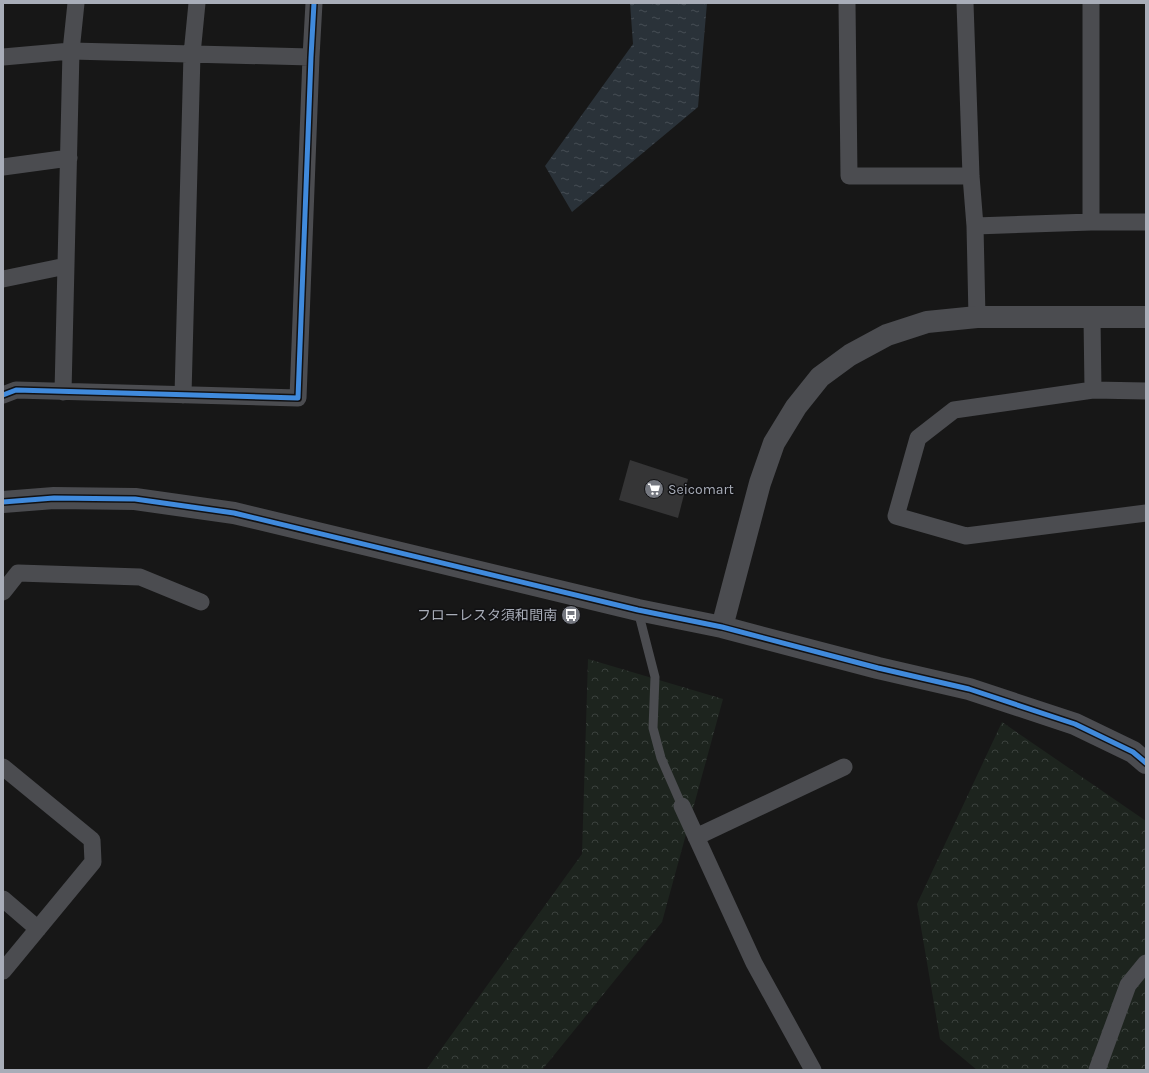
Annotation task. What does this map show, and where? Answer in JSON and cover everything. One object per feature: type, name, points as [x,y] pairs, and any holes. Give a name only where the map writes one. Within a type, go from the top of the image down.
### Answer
[{"type":"street","points":[[63,392],[71,51],[76,3]]},
{"type":"street","points":[[183,395],[192,54],[197,3]]},
{"type":"street","points":[[3,395],[16,390],[298,398],[314,3]]},
{"type":"street","points":[[847,3],[849,176],[971,176]]},
{"type":"street","points":[[965,3],[971,176],[975,226],[977,317]]},
{"type":"street","points":[[1091,3],[1091,222]]},
{"type":"street","points":[[3,57],[71,51],[311,57]]},
{"type":"street","points":[[3,167],[69,158]]},
{"type":"street","points":[[975,226],[1091,222],[1146,222]]},
{"type":"street","points":[[3,279],[66,266]]},
{"type":"street","points":[[722,627],[760,483],[774,443],[796,407],[820,377],[850,355],[887,335],[927,322],[977,317],[1146,317]]},
{"type":"street","points":[[1092,318],[1093,390]]},
{"type":"street","points":[[1146,391],[1093,390],[954,410],[918,438],[896,516],[966,536],[1146,513]]},
{"type":"street","points":[[3,502],[54,498],[135,499],[234,513],[638,610],[722,627],[878,668],[969,689],[1075,724],[1133,752],[1146,763]]},
{"type":"street","points":[[3,592],[18,573],[140,577],[201,602]]},
{"type":"street","points":[[3,767],[92,840],[93,862],[3,971]]},
{"type":"street","points":[[696,837],[844,767]]},
{"type":"street","points":[[682,806],[754,963],[813,1070]]},
{"type":"street","points":[[3,899],[38,929]]},
{"type":"street","points":[[1096,1070],[1128,985],[1146,963]]},
{"type":"lane","points":[[638,610],[655,677],[653,728],[661,758],[682,806]]},
{"type":"green space","points":[[588,659],[723,699],[662,922],[542,1070],[426,1070],[582,854]]},
{"type":"green space","points":[[1002,722],[1146,821],[1146,1070],[977,1070],[940,1039],[917,904]]},
{"type":"water","points":[[630,3],[707,3],[698,107],[572,212],[545,166],[633,44]]},
{"type":"building","name":"Seicomart","points":[[630,460],[688,479],[678,518],[619,500]]},
{"type":"cycle path","points":[[3,395],[16,390],[298,398],[314,3]]},
{"type":"cycle path","points":[[3,502],[54,498],[135,499],[234,513],[638,610],[722,627],[878,668],[969,689],[1075,724],[1133,752],[1146,763]]},
{"type":"place","name":"Seicomart","points":[[654,489]]},
{"type":"place","name":"フローレスタ須和間南","points":[[571,615]]}]
